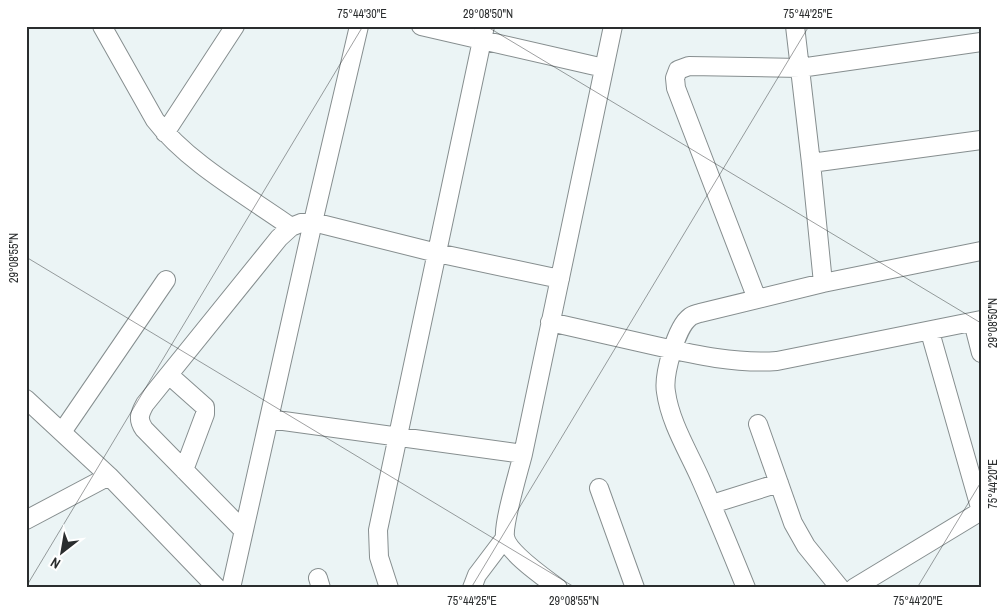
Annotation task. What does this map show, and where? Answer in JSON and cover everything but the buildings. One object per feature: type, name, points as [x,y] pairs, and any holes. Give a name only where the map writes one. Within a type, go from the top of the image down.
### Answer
[{"type":"street","points":[[102,26],[154,120],[165,133],[190,157],[291,227]]},
{"type":"street","points":[[165,133],[235,26]]},
{"type":"street","points":[[231,588],[359,26]]},
{"type":"street","points":[[421,26],[484,34],[604,68]]},
{"type":"street","points":[[472,588],[477,575],[505,538],[507,521],[523,454],[613,26]]},
{"type":"street","points":[[795,26],[823,283]]},
{"type":"street","points":[[389,588],[379,557],[378,530],[484,34]]},
{"type":"street","points":[[757,299],[676,88],[675,78],[678,70],[689,66],[800,68],[981,42]]},
{"type":"street","points":[[811,163],[981,140]]},
{"type":"street","points":[[243,530],[140,423],[139,414],[261,258],[291,227],[301,223],[313,222],[437,253],[560,279]]},
{"type":"street","points":[[746,588],[712,504],[670,413],[665,391],[673,350],[680,329],[689,318],[700,313],[823,283],[981,251]]},
{"type":"street","points":[[62,432],[166,280]]},
{"type":"street","points":[[550,322],[673,350],[731,361],[753,363],[778,361],[930,332],[977,321],[981,353]]},
{"type":"street","points":[[854,588],[981,511],[930,332]]},
{"type":"street","points":[[168,375],[205,407],[205,414],[184,470]]},
{"type":"street","points":[[26,399],[109,476],[218,588]]},
{"type":"street","points":[[269,418],[523,454]]},
{"type":"street","points":[[758,424],[793,523],[806,546],[840,588]]},
{"type":"street","points":[[26,520],[109,476]]},
{"type":"street","points":[[712,504],[779,483]]},
{"type":"street","points":[[600,488],[635,588]]},
{"type":"street","points":[[505,538],[520,558],[558,588]]}]
